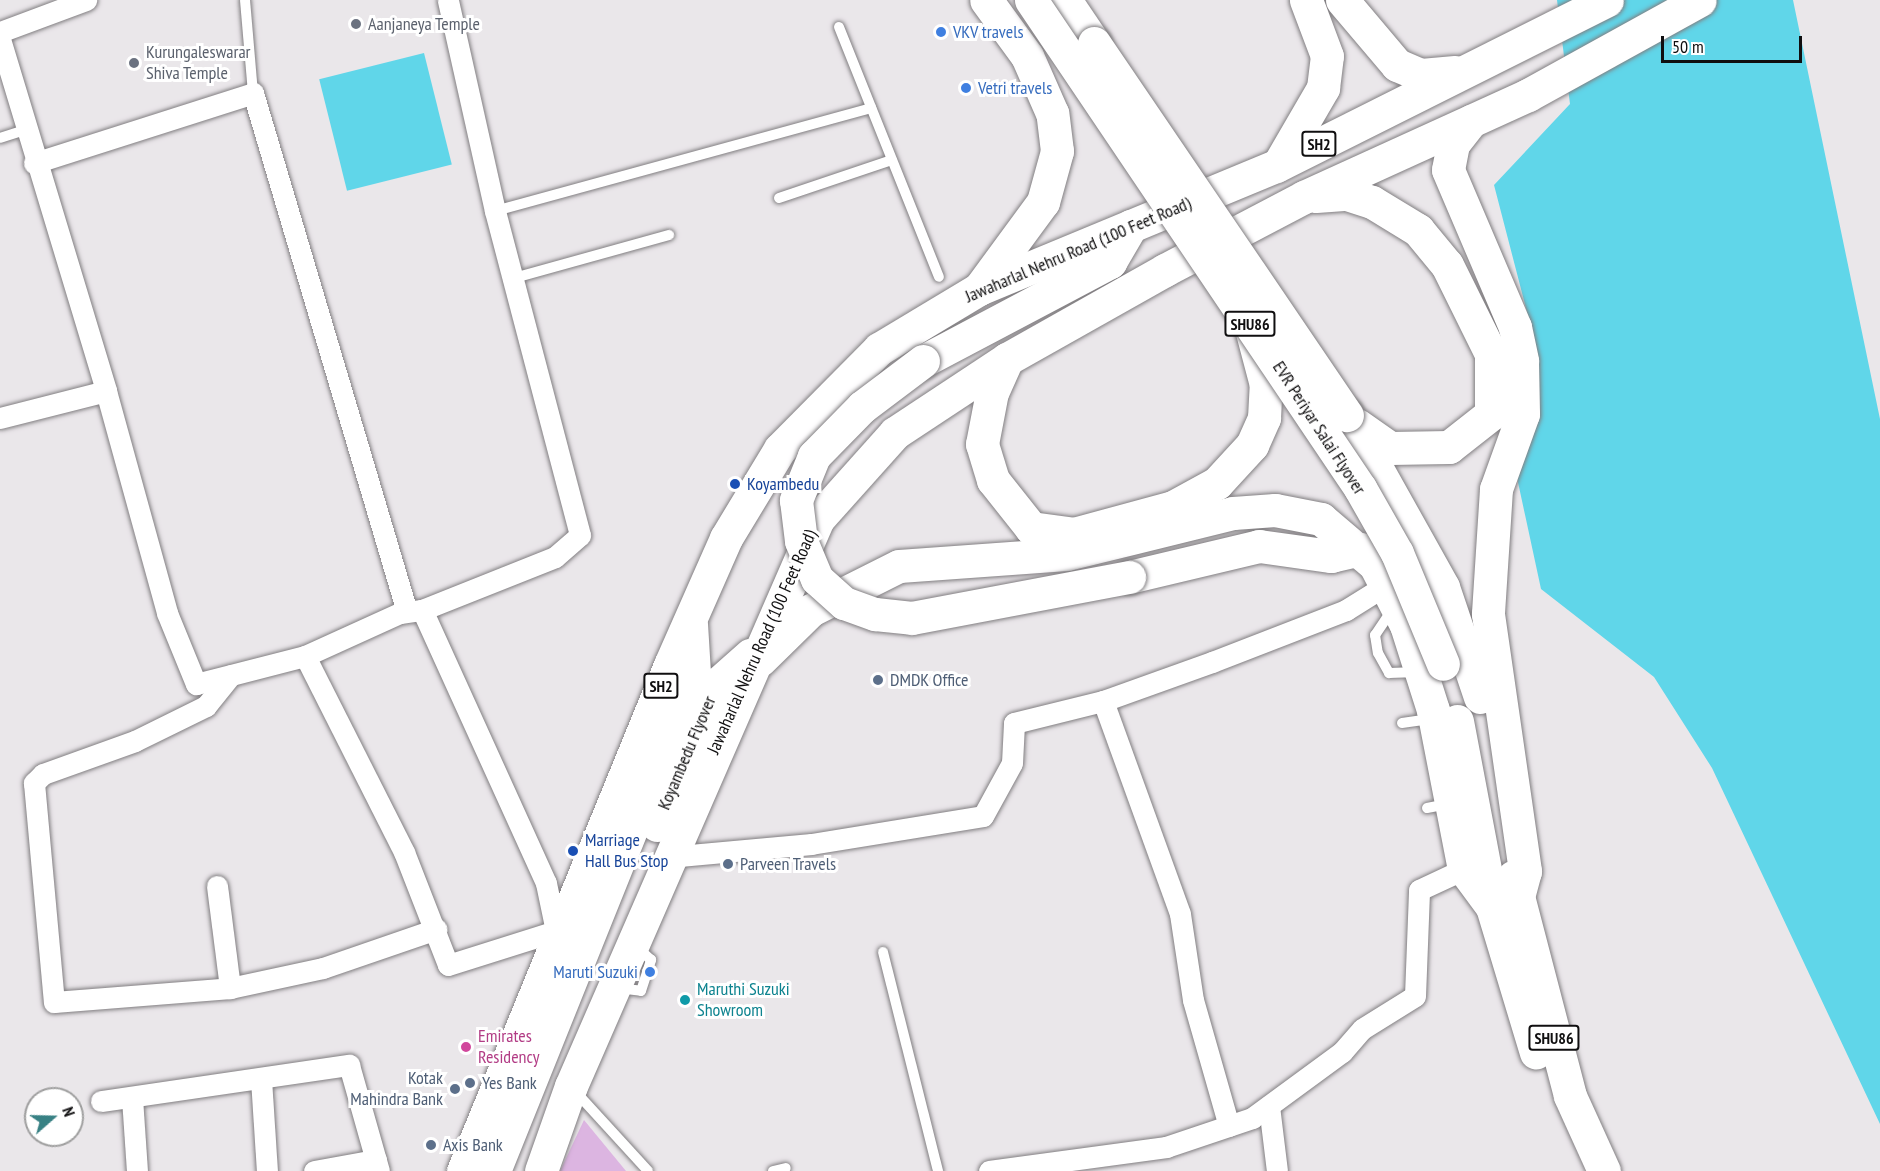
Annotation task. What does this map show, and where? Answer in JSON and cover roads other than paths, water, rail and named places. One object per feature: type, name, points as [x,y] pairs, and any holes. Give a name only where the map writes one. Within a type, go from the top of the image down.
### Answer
[{"type":"main road","points":[[979,289],[1043,202],[1057,151],[1052,113],[1028,56],[986,0]]},
{"type":"main road","name":"EVR Periyar Salai Flyover","points":[[1031,0],[1247,319],[1396,553],[1443,664],[1465,751],[1485,861],[1504,903]]},
{"type":"main road","name":"EVR Periyar Salai Flyover","points":[[1065,0],[1347,415],[1420,539],[1469,656],[1492,741],[1485,861]]},
{"type":"main road","points":[[1080,0],[1095,43]]},
{"type":"main road","points":[[1276,166],[1308,121],[1323,88],[1327,56],[1306,0]]},
{"type":"main road","points":[[1342,0],[1397,65],[1421,75],[1458,71]]},
{"type":"main road","name":"Jawaharlal Nehru Road (100 Feet Road)","points":[[463,1171],[556,931],[726,538],[780,448],[879,350],[979,289],[1276,166],[1458,71],[1502,52],[1606,0]]},
{"type":"main road","name":"Jawaharlal Nehru Road (100 Feet Road)","points":[[541,1171],[571,1086],[613,986],[751,663],[818,519],[895,433],[1007,359],[1304,197],[1528,95],[1700,0]]},
{"type":"main road","points":[[1471,121],[1453,144],[1448,170],[1515,327],[1522,361],[1523,414],[1496,489],[1488,614],[1525,871],[1504,903]]},
{"type":"main road","points":[[1304,197],[1347,194],[1372,202],[1418,230],[1474,312],[1491,354],[1491,414],[1449,447],[1422,450],[1390,448],[1347,415]]},
{"type":"main road","points":[[1131,226],[1110,262],[1077,276],[924,361],[862,407],[814,456],[796,500],[801,541],[817,579],[844,603],[875,614],[912,618],[1130,577],[1259,546],[1322,554],[1362,549],[1391,595],[1421,672],[1439,805],[1485,861],[1504,903]]},
{"type":"main road","points":[[1007,359],[992,392],[982,444],[1006,502],[1031,528],[1074,534],[1173,507],[1217,483],[1252,445],[1264,417],[1266,385],[1247,319]]},
{"type":"main road","name":"Koyambedu Flyover","points":[[702,685],[716,686],[751,663],[811,610],[898,566],[1067,554],[1222,516],[1275,510],[1321,519],[1362,549]]},
{"type":"main road","name":"Koyambedu Flyover","points":[[516,1171],[702,685],[691,619]]},
{"type":"main road","name":"Koyambedu Flyover","points":[[494,1171],[702,685]]},
{"type":"main road","name":"SHU86","points":[[1504,903],[1556,1117],[1579,1171]]},
{"type":"main road","name":"SHU86","points":[[1504,903],[1570,1096],[1604,1171]]},
{"type":"street","points":[[0,32],[86,0]]},
{"type":"street","points":[[0,39],[34,163],[106,391],[167,613],[195,684],[305,656],[555,557],[580,535],[495,211],[448,0]]},
{"type":"street","points":[[34,163],[253,93],[415,611],[546,883],[556,931],[448,965],[436,929],[404,852],[305,656]]},
{"type":"street","points":[[0,418],[106,391]]},
{"type":"street","points":[[668,857],[811,844],[982,816],[1012,763],[1014,723],[1103,701],[1391,595]]},
{"type":"street","points":[[231,675],[206,706],[135,741],[43,774],[34,783],[54,1002],[230,988],[322,968],[436,929]]},
{"type":"street","points":[[1103,701],[1180,914],[1193,1000],[1228,1126]]},
{"type":"street","points":[[991,1171],[1101,1163],[1166,1147],[1228,1126],[1269,1106],[1342,1052],[1362,1029],[1415,996],[1419,890],[1485,861]]},
{"type":"street","points":[[217,886],[230,988]]},
{"type":"street","points":[[101,1101],[349,1065],[377,1165],[314,1171]]},
{"type":"street","points":[[261,1078],[267,1171]]},
{"type":"street","points":[[132,1098],[137,1171]]},
{"type":"street","points":[[1269,1106],[1277,1171]]},
{"type":"lane","points":[[245,0],[253,93]]},
{"type":"lane","points":[[839,27],[939,278]]},
{"type":"lane","points":[[495,211],[871,108]]},
{"type":"lane","points":[[0,138],[25,130]]},
{"type":"lane","points":[[779,198],[892,160]]},
{"type":"lane","points":[[514,278],[669,235]]},
{"type":"lane","points":[[1402,723],[1429,719]]},
{"type":"lane","points":[[883,952],[938,1171]]},
{"type":"lane","points":[[571,1086],[648,1171]]},
{"type":"lane","points":[[773,1171],[786,1168]]},
{"type":"water","points":[[1557,0],[1793,0],[1880,419],[1880,1124],[1712,768],[1654,677],[1541,589],[1516,473],[1535,343],[1494,185],[1570,104]]},
{"type":"water","points":[[424,53],[452,165],[347,191],[319,79]]},
{"type":"place","name":"Aanjaneya Temple","points":[[356,24]]},
{"type":"place","name":"VKV travels","points":[[941,32]]},
{"type":"place","name":"Kurungaleswarar Shiva Temple","points":[[134,63]]},
{"type":"place","name":"Vetri travels","points":[[966,88]]},
{"type":"place","name":"Koyambedu","points":[[735,484]]},
{"type":"place","name":"DMDK Office","points":[[878,680]]},
{"type":"place","name":"Marriage Hall Bus Stop","points":[[573,851]]},
{"type":"place","name":"Parveen Travels","points":[[728,864]]},
{"type":"place","name":"Maruti Suzuki","points":[[650,972]]},
{"type":"place","name":"Maruthi Suzuki Showroom","points":[[685,1000]]},
{"type":"place","name":"Emirates Residency","points":[[466,1047]]},
{"type":"place","name":"Yes Bank","points":[[470,1083]]},
{"type":"place","name":"Kotak Mahindra Bank","points":[[455,1089]]},
{"type":"place","name":"Axis Bank","points":[[431,1145]]}]
